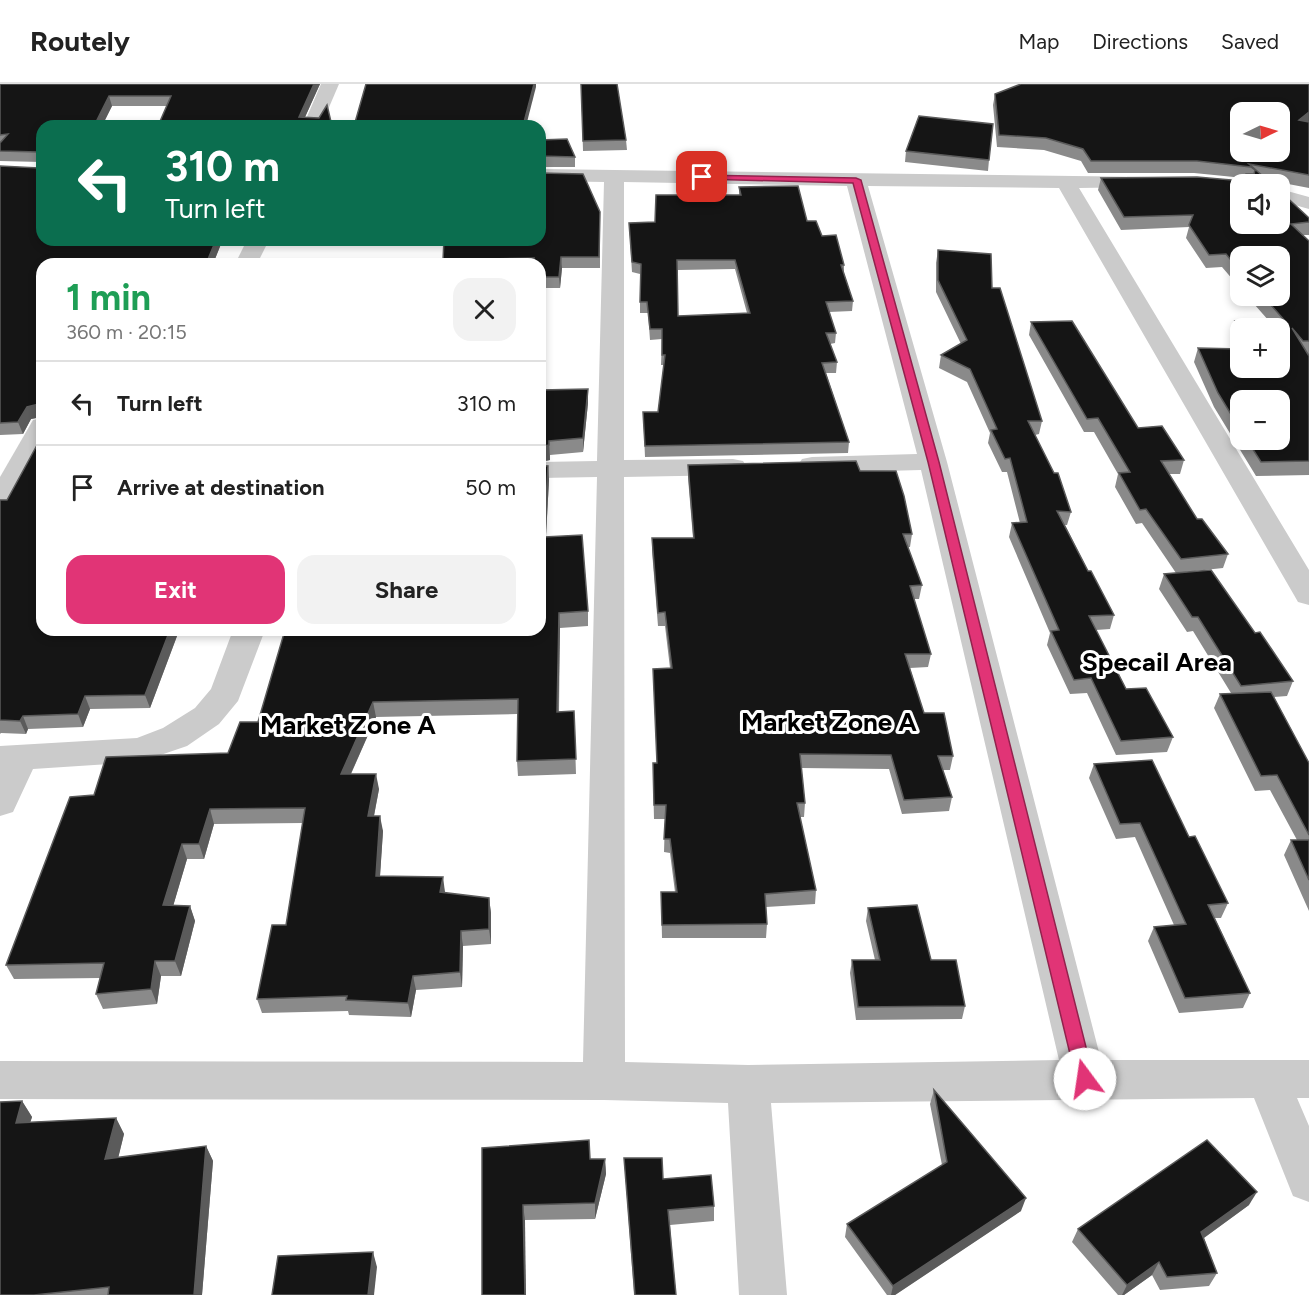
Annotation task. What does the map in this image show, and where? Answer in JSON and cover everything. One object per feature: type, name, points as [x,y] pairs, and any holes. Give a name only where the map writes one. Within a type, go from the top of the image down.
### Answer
[{"type":"street","points":[[309,84],[330,84],[315,120]]},
{"type":"street","points":[[546,175],[856,180],[1160,181]]},
{"type":"street","points":[[604,1081],[614,175]]},
{"type":"street","points":[[856,180],[933,462],[1085,1079]]},
{"type":"street","points":[[1066,182],[1309,595]]},
{"type":"street","points":[[1290,198],[1309,203]]},
{"type":"street","points":[[4,487],[36,436]]},
{"type":"street","points":[[791,465],[933,462]]},
{"type":"street","points":[[546,470],[755,466]]},
{"type":"street","points":[[4,487],[36,479]]},
{"type":"street","points":[[0,803],[10,759],[140,750],[175,737],[207,716],[226,693],[247,636]]},
{"type":"street","points":[[0,1080],[604,1081],[748,1084],[1085,1079],[1288,1079],[1309,1181]]},
{"type":"street","points":[[748,1084],[763,1295]]},
{"type":"building","points":[[0,84],[314,84],[299,117],[319,118],[327,105],[331,120],[161,120],[171,96],[109,96],[97,120],[36,120],[36,152],[0,151],[0,143],[8,134],[0,135]]},
{"type":"building","points":[[366,84],[534,84],[525,120],[356,120]]},
{"type":"building","points":[[581,84],[617,84],[626,140],[583,141]]},
{"type":"building","points":[[1021,84],[1309,84],[1309,112],[1299,120],[1309,122],[1309,175],[1249,164],[1260,174],[1254,174],[1255,170],[1251,167],[1197,161],[1091,161],[1083,149],[1046,138],[999,135],[995,94]]},
{"type":"building","points":[[919,116],[993,124],[989,160],[906,151]]},
{"type":"building","points":[[567,139],[575,157],[546,156],[546,140]]},
{"type":"building","points":[[0,166],[36,168],[36,246],[214,246],[208,258],[36,258],[36,405],[27,407],[18,422],[0,423]]},
{"type":"building","points":[[546,173],[583,174],[600,212],[599,257],[561,257],[559,277],[546,277],[546,258],[443,258],[444,246],[546,246]]},
{"type":"building","points":[[1197,177],[1230,180],[1230,234],[1290,234],[1290,200],[1309,218],[1309,222],[1291,224],[1309,241],[1309,341],[1303,341],[1292,328],[1309,356],[1309,461],[1261,462],[1253,450],[1290,450],[1290,390],[1230,390],[1230,413],[1218,393],[1198,348],[1230,349],[1230,378],[1290,378],[1290,318],[1282,318],[1272,306],[1290,306],[1290,246],[1230,246],[1230,259],[1226,254],[1209,255],[1189,225],[1193,215],[1124,217],[1101,178]]},
{"type":"building","points":[[798,186],[807,221],[816,221],[822,236],[836,235],[844,265],[841,265],[853,301],[826,302],[836,333],[826,333],[837,362],[822,363],[849,442],[645,446],[643,412],[658,412],[665,355],[662,355],[662,329],[650,329],[647,302],[640,302],[641,264],[632,262],[629,223],[655,222],[656,195],[741,195],[739,187]],"holes":[[[677,260],[735,260],[750,313],[678,316]]]},
{"type":"building","points":[[938,250],[991,254],[992,288],[1000,288],[1042,421],[1028,421],[1054,473],[1058,473],[1071,512],[1057,511],[1114,615],[1089,616],[1126,689],[1146,688],[1173,737],[1121,741],[1091,678],[1074,680],[1051,631],[1059,630],[1012,523],[1027,522],[1010,458],[1005,459],[991,430],[997,429],[970,369],[941,355],[967,340],[938,280]]},
{"type":"building","points":[[1072,321],[1138,428],[1162,426],[1184,460],[1161,461],[1197,519],[1202,519],[1228,554],[1181,559],[1146,509],[1140,510],[1119,473],[1130,472],[1098,418],[1087,419],[1031,322]]},
{"type":"building","points":[[588,389],[583,438],[549,441],[549,445],[546,446],[546,390]]},
{"type":"building","points":[[36,447],[36,636],[168,636],[145,695],[85,696],[78,714],[23,716],[20,721],[0,720],[0,500],[7,500]]},
{"type":"building","points":[[856,461],[860,471],[896,471],[904,496],[912,534],[903,534],[922,585],[910,586],[931,654],[905,654],[924,713],[944,713],[953,756],[938,756],[952,797],[904,800],[891,755],[800,754],[805,803],[797,803],[816,890],[765,894],[767,924],[662,925],[661,892],[677,892],[670,839],[664,839],[666,805],[654,805],[653,763],[657,763],[653,669],[672,668],[665,612],[658,613],[652,538],[694,538],[688,465]]},
{"type":"building","points":[[546,466],[548,466],[546,502]]},
{"type":"building","points":[[582,535],[588,611],[559,613],[557,712],[574,711],[576,759],[517,761],[518,699],[373,702],[341,774],[376,774],[368,816],[380,816],[376,876],[443,877],[440,892],[489,898],[489,929],[461,931],[460,972],[413,976],[408,1003],[346,1000],[347,996],[257,999],[272,925],[286,925],[305,808],[210,809],[199,844],[182,844],[163,905],[190,906],[175,961],[155,961],[151,989],[96,994],[104,963],[6,965],[70,797],[94,795],[106,757],[228,753],[240,722],[258,722],[283,636],[546,636],[546,537]]},
{"type":"building","points":[[1211,570],[1255,633],[1260,632],[1293,681],[1241,686],[1198,617],[1192,617],[1164,574]]},
{"type":"building","points":[[1271,692],[1309,763],[1309,835],[1277,775],[1261,776],[1220,694]]},
{"type":"building","points":[[1152,760],[1189,837],[1195,836],[1228,903],[1208,905],[1250,993],[1185,998],[1154,927],[1186,924],[1140,823],[1120,824],[1094,764]]},
{"type":"building","points":[[1291,840],[1309,840],[1309,880]]},
{"type":"building","points":[[917,905],[931,960],[956,960],[965,1006],[858,1007],[852,960],[880,960],[868,908]]},
{"type":"building","points":[[934,1090],[1026,1198],[893,1286],[847,1224],[947,1162]]},
{"type":"building","points":[[22,1101],[16,1123],[116,1118],[105,1159],[206,1146],[194,1295],[108,1295],[109,1287],[34,1295],[0,1295],[0,1102]]},
{"type":"building","points":[[589,1140],[590,1159],[605,1159],[595,1203],[523,1205],[525,1295],[482,1295],[482,1148]]},
{"type":"building","points":[[1207,1140],[1257,1192],[1201,1232],[1217,1273],[1167,1277],[1159,1262],[1127,1285],[1078,1229]]},
{"type":"building","points":[[624,1158],[662,1158],[663,1179],[711,1175],[714,1206],[668,1210],[676,1295],[635,1295]]},
{"type":"building","points":[[373,1252],[368,1295],[272,1295],[278,1256]]},
{"type":"district","name":"Specail Area","points":[[1157,662]]},
{"type":"district","name":"Market Zone A","points":[[829,722]]},
{"type":"district","name":"Market Zone A","points":[[348,725]]},
{"type":"route","points":[[702,177],[856,180],[933,462],[1085,1079]]}]
